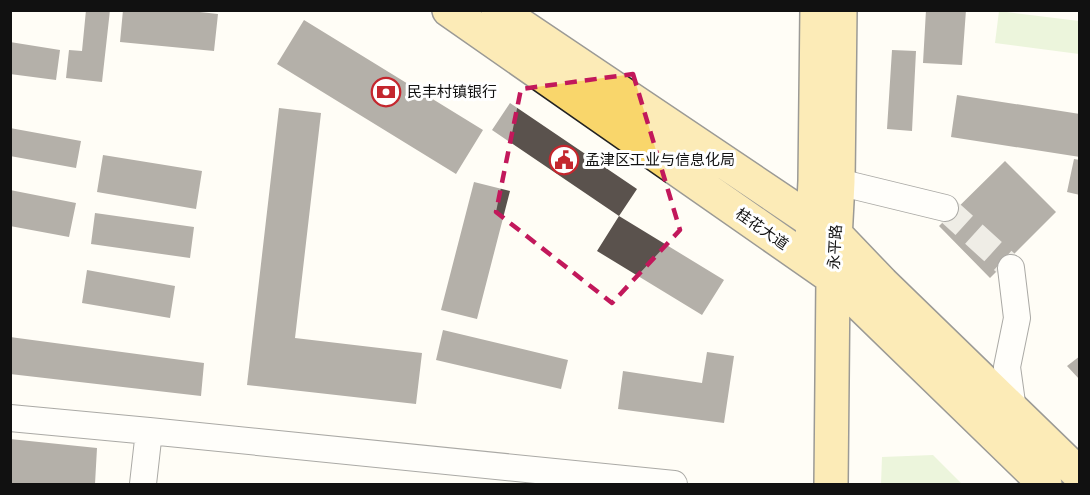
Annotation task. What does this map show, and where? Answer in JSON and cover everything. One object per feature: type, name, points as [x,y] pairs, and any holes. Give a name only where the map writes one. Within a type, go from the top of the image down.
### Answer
[{"type":"main road","name":"桂花大道","points":[[449,10],[822,271],[1044,484]]},
{"type":"main road","points":[[498,10],[824,228],[1080,474]]},
{"type":"main road","name":"永平路","points":[[808,484],[824,228],[815,182],[817,10]]},
{"type":"main road","name":"永平路","points":[[824,228],[838,182],[840,10]]},
{"type":"main road","name":"永平路","points":[[822,271],[831,484]]},
{"type":"street","points":[[838,182],[945,208]]},
{"type":"street","points":[[1011,268],[1017,318],[1007,368],[1013,410]]},
{"type":"street","points":[[10,418],[674,484]]},
{"type":"street","points":[[144,484],[149,431]]},
{"type":"highlighted area","points":[[633,74],[680,230],[612,303],[496,212],[521,89]]},
{"type":"green space","points":[[999,11],[1079,21],[1079,54],[995,43]]},
{"type":"green space","points":[[933,455],[962,484],[881,484],[882,457]]},
{"type":"building","points":[[86,10],[110,10],[102,82],[66,78],[69,50],[82,51]]},
{"type":"building","points":[[123,10],[182,10],[218,14],[214,51],[120,42]]},
{"type":"building","points":[[926,10],[966,10],[962,65],[923,63]]},
{"type":"building","points":[[304,20],[483,130],[456,174],[277,64]]},
{"type":"building","points":[[10,42],[60,50],[56,80],[10,74]]},
{"type":"building","points":[[892,50],[916,51],[912,131],[887,129]]},
{"type":"building","points":[[957,95],[1080,114],[1080,157],[951,137]]},
{"type":"building","name":"孟津区工业与信息化局","points":[[510,103],[637,189],[619,216],[492,130]]},
{"type":"building","points":[[279,108],[321,113],[295,338],[422,353],[416,404],[247,385]]},
{"type":"building","points":[[10,128],[81,141],[76,168],[10,156]]},
{"type":"building","points":[[103,155],[202,171],[196,209],[97,192]]},
{"type":"building","points":[[1074,159],[1080,160],[1080,195],[1067,192]]},
{"type":"building","points":[[1005,161],[1056,212],[990,278],[939,226]]},
{"type":"building","points":[[474,182],[510,191],[477,319],[441,310]]},
{"type":"building","points":[[10,190],[76,203],[69,237],[10,226]]},
{"type":"building","points":[[95,213],[194,227],[190,258],[91,244]]},
{"type":"building","points":[[619,216],[724,280],[702,315],[597,251]]},
{"type":"building","points":[[87,270],[175,286],[170,318],[82,303]]},
{"type":"building","points":[[443,330],[568,360],[561,389],[436,360]]},
{"type":"building","points":[[10,337],[204,363],[201,396],[10,374]]},
{"type":"building","points":[[707,352],[734,356],[724,423],[618,409],[623,371],[702,383]]},
{"type":"building","points":[[1080,356],[1080,380],[1067,366]]},
{"type":"building","points":[[10,439],[97,448],[95,484],[10,484]]},
{"type":"tunnel","points":[[945,208],[1011,268]]},
{"type":"place","name":"民丰村镇银行","points":[[386,92]]},
{"type":"place","name":"孟津区工业与信息化局","points":[[564,160]]}]
